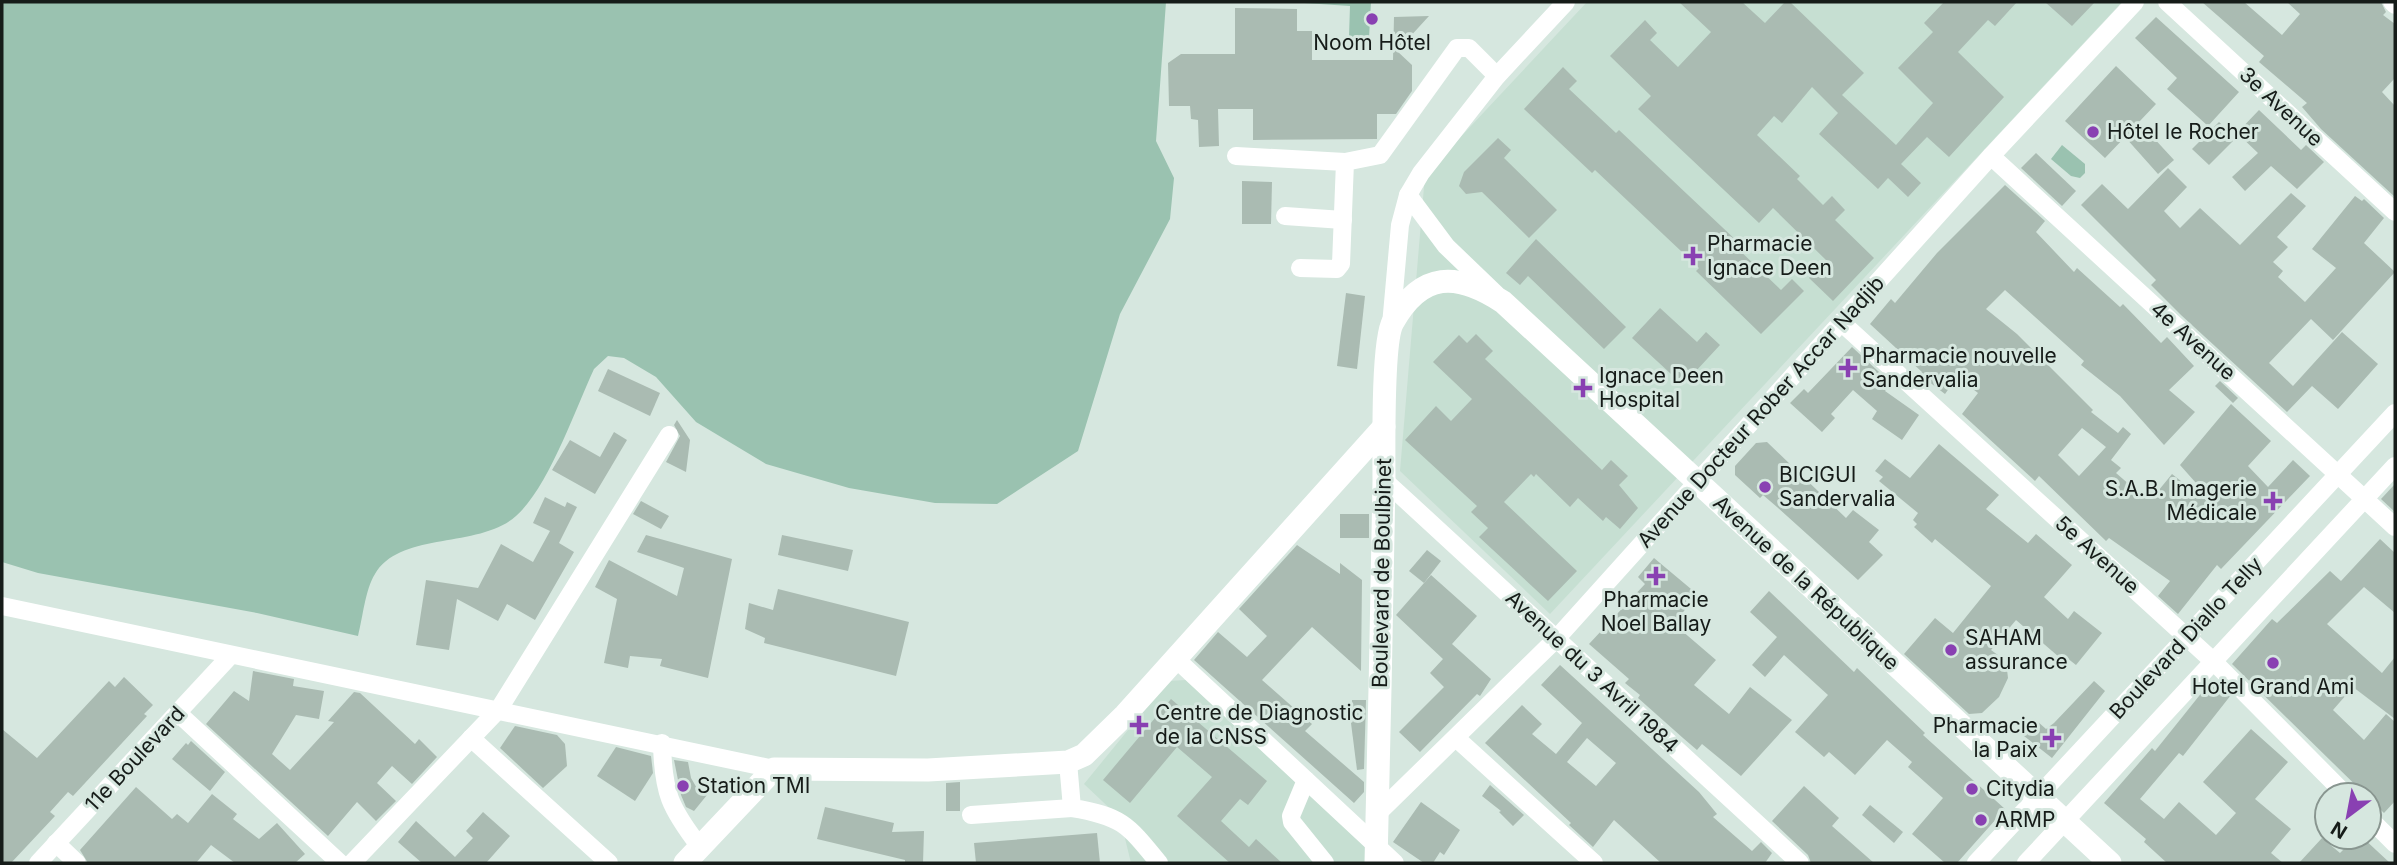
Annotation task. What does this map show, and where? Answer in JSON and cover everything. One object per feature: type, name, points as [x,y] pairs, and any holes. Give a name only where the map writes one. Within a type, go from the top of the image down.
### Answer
[{"type":"main road","name":"Avenue de la République","points":[[1391,325],[1412,296],[1423,286],[1436,282],[1474,285],[1503,302],[2110,863]]},
{"type":"main road","name":"Boulevard de Boulbinet","points":[[1377,855],[1384,427],[1391,325]]},
{"type":"main road","points":[[693,855],[774,769],[928,770],[1068,762],[1084,755],[1096,745],[1384,427]]},
{"type":"street","points":[[1391,325],[1400,225],[1408,195],[1421,173],[1497,76],[1566,2]]},
{"type":"street","name":"Avenue Docteur Rober Accar Nadjib","points":[[1377,814],[1556,639],[1991,156],[2135,2]]},
{"type":"street","name":"3e Avenue","points":[[2167,2],[2395,212]]},
{"type":"street","points":[[1236,156],[1345,162],[1380,155],[1457,48],[1469,48],[1497,76]]},
{"type":"street","name":"4e Avenue","points":[[1991,156],[2395,527]]},
{"type":"street","points":[[1300,268],[1337,269],[1341,264],[1345,162]]},
{"type":"street","name":"Avenue de la République","points":[[1408,195],[1446,246],[1503,302]]},
{"type":"street","points":[[1285,216],[1343,220]]},
{"type":"street","name":"5e Avenue","points":[[1841,322],[2213,661],[2332,781]]},
{"type":"street","name":"Boulevard Diallo Telly","points":[[1976,863],[2395,413]]},
{"type":"street","points":[[352,863],[499,709],[669,435]]},
{"type":"street","name":"Boulevard Diallo Telly","points":[[2026,863],[2395,466]]},
{"type":"street","name":"Avenue du 3 Avril 1984","points":[[1384,480],[1800,863]]},
{"type":"street","points":[[2,606],[662,743],[774,769]]},
{"type":"street","name":"11e Boulevard","points":[[38,863],[231,655]]},
{"type":"street","points":[[1175,658],[1306,780],[1377,855],[1395,863]]},
{"type":"street","points":[[178,713],[340,863]]},
{"type":"street","points":[[471,737],[609,863]]},
{"type":"street","points":[[1456,738],[1594,863]]},
{"type":"street","points":[[662,743],[664,789],[693,855]]},
{"type":"street","points":[[1068,762],[1072,808]]},
{"type":"street","points":[[1306,780],[1291,816],[1292,822],[1325,863]]},
{"type":"street","points":[[971,815],[1072,808],[1108,814],[1131,829],[1159,863]]},
{"type":"street","points":[[57,843],[77,863]]},
{"type":"shaded area","points":[[2,2],[1166,2],[1156,141],[1174,178],[1170,219],[1120,314],[1078,451],[997,504],[935,503],[849,488],[766,464],[696,422],[656,377],[624,358],[608,356],[594,369],[550,468],[528,503],[516,516],[500,526],[482,533],[421,545],[402,551],[387,561],[375,574],[369,588],[358,636],[257,613],[38,573],[2,562]]},
{"type":"shaded area","points":[[1289,2],[1371,2],[1369,38],[1349,37],[1350,6]]},
{"type":"shaded area","name":"Ignace Deen Hospital","points":[[1587,2],[2122,2],[1550,614],[1400,471],[1425,175]]},
{"type":"shaded area","points":[[2062,145],[2085,164],[2085,173],[2080,178],[2071,176],[2051,159]]},
{"type":"shaded area","points":[[1186,680],[1368,843],[1367,863],[1131,863],[1120,818],[1084,784],[1168,681]]},
{"type":"building","points":[[1679,2],[1742,2],[1765,23],[1785,2],[1790,2],[1864,73],[1842,95],[1896,145],[1933,103],[1898,68],[1933,32],[1924,23],[1944,2],[2017,2],[1995,26],[1988,20],[1958,52],[2004,97],[1949,157],[1927,137],[1901,164],[1921,183],[1908,197],[1888,178],[1878,189],[1819,134],[1838,113],[1812,87],[1782,123],[1774,116],[1757,135],[1800,176],[1797,179],[1823,205],[1832,196],[1845,210],[1835,220],[1874,258],[1833,301],[1809,278],[1826,260],[1773,208],[1759,223],[1638,109],[1651,96],[1610,56],[1645,20],[1657,33],[1650,40],[1678,67],[1711,32]]},
{"type":"building","points":[[2045,2],[2095,2],[2072,26]]},
{"type":"building","points":[[2202,2],[2244,2],[2282,35],[2300,14],[2287,2],[2381,2],[2386,12],[2383,15],[2395,24],[2395,78],[2382,92],[2395,106],[2395,197],[2321,129],[2302,107],[2307,103],[2259,62],[2264,56]]},
{"type":"building","points":[[1235,8],[1297,9],[1297,31],[1312,31],[1312,60],[1393,60],[1394,17],[1429,16],[1397,51],[1412,65],[1412,91],[1396,114],[1377,114],[1377,139],[1253,140],[1253,109],[1218,109],[1219,146],[1199,147],[1198,120],[1191,119],[1190,106],[1169,106],[1168,63],[1181,54],[1235,54]]},
{"type":"building","points":[[2156,17],[2239,92],[2208,126],[2167,89],[2177,78],[2135,38]]},
{"type":"building","points":[[2116,66],[2156,104],[2139,122],[2174,160],[2158,174],[2125,137],[2105,158],[2065,121]]},
{"type":"building","points":[[1563,67],[1577,81],[1569,89],[1616,133],[1619,130],[1739,243],[1735,246],[1781,290],[1792,279],[1804,291],[1761,334],[1696,271],[1699,268],[1595,170],[1592,173],[1524,109]]},
{"type":"building","points":[[2259,110],[2301,150],[2306,145],[2324,162],[2297,189],[2271,166],[2245,191],[2232,177],[2258,153],[2237,133]]},
{"type":"building","points":[[2219,122],[2236,138],[2209,165],[2192,149]]},
{"type":"building","points":[[1498,138],[1511,150],[1504,158],[1557,210],[1529,238],[1482,192],[1466,194],[1459,186],[1464,172]]},
{"type":"building","points":[[2036,153],[2076,191],[2062,206],[2021,168]]},
{"type":"building","points":[[2168,168],[2187,187],[2164,211],[2180,228],[2200,208],[2240,245],[2291,193],[2306,206],[2277,237],[2288,247],[2273,262],[2283,271],[2278,277],[2305,302],[2336,268],[2312,249],[2355,196],[2362,201],[2364,199],[2384,218],[2364,243],[2395,272],[2333,340],[2311,319],[2269,363],[2293,386],[2342,332],[2378,364],[2338,409],[2312,386],[2287,412],[2151,285],[2156,280],[2081,205],[2102,184],[2128,209]]},
{"type":"building","points":[[1242,181],[1272,182],[1271,224],[1242,224]]},
{"type":"building","points":[[2005,185],[2045,221],[2036,232],[2074,272],[2077,268],[2120,307],[2123,304],[2161,343],[2167,337],[2194,366],[2169,390],[2195,412],[2164,445],[2120,396],[2081,365],[2084,361],[2005,290],[1986,309],[2017,334],[2093,410],[2091,412],[2118,433],[2123,427],[2131,434],[2111,460],[2121,468],[2116,473],[2145,498],[2150,493],[2154,496],[2172,474],[2191,489],[2196,483],[2180,465],[2231,404],[2271,441],[2248,466],[2268,487],[2293,460],[2310,476],[2221,569],[2217,565],[2178,614],[2158,596],[2170,581],[2109,538],[2106,541],[2039,476],[2035,481],[1962,414],[1978,393],[1957,377],[1945,394],[1920,375],[1922,372],[1870,324],[1891,299],[1895,303],[1937,253]],"holes":[[[2082,428],[2106,447],[2079,476],[2058,455]]]},
{"type":"building","points":[[1536,239],[1626,327],[1604,349],[1528,276],[1520,285],[1506,273]]},
{"type":"building","points":[[1346,293],[1365,296],[1357,369],[1337,366]]},
{"type":"building","points":[[1660,308],[1697,342],[1706,332],[1720,345],[1683,385],[1632,338]]},
{"type":"building","points":[[1476,334],[1493,351],[1485,359],[1602,470],[1611,460],[1628,476],[1619,485],[1638,508],[1620,529],[1606,517],[1603,521],[1578,498],[1570,507],[1536,474],[1534,477],[1531,474],[1504,502],[1577,571],[1548,601],[1479,537],[1488,528],[1471,512],[1477,506],[1405,440],[1436,406],[1451,421],[1472,399],[1433,362],[1459,335],[1467,343]]},
{"type":"building","points":[[1852,347],[1891,383],[1885,391],[1919,415],[1902,440],[1872,419],[1877,411],[1853,390],[1831,414],[1835,418],[1822,432],[1790,403],[1804,389],[1808,393]]},
{"type":"building","points":[[608,369],[660,393],[650,416],[598,391]]},
{"type":"building","points":[[2220,381],[2238,398],[2233,403],[2215,386]]},
{"type":"building","points":[[677,420],[690,440],[686,472],[666,462],[680,436],[674,425]]},
{"type":"building","points":[[614,432],[627,440],[595,494],[552,470],[570,440],[600,457]]},
{"type":"building","points":[[1767,442],[1846,518],[1853,510],[1879,530],[1869,542],[1883,555],[1858,580],[1763,495],[1760,498],[1735,475],[1735,466],[1756,443]]},
{"type":"building","points":[[1939,444],[1999,495],[1986,509],[2028,543],[2036,534],[2072,565],[2044,597],[2068,619],[2074,611],[2102,633],[2076,665],[2062,654],[2059,657],[2016,620],[1991,650],[2006,661],[2008,678],[1999,697],[1982,713],[1969,714],[1904,654],[1935,618],[1953,633],[1991,586],[1935,539],[1932,543],[1914,527],[1917,524],[1913,520],[1918,513],[1879,481],[1883,477],[1875,471],[1885,459],[1910,478]]},
{"type":"building","points":[[2395,484],[2395,512],[2381,499]]},
{"type":"building","points":[[545,497],[565,507],[567,502],[577,507],[559,543],[574,552],[535,620],[507,604],[498,621],[457,599],[449,650],[416,645],[426,580],[478,588],[501,544],[533,562],[550,531],[533,523]]},
{"type":"building","points":[[641,501],[669,516],[661,529],[633,514]]},
{"type":"building","points":[[1340,514],[1369,514],[1369,538],[1340,538]]},
{"type":"building","points":[[646,535],[732,559],[708,678],[660,666],[662,659],[630,656],[628,668],[604,663],[617,599],[595,587],[609,560],[677,596],[684,568],[637,552]]},
{"type":"building","points":[[782,535],[853,550],[848,571],[778,555]]},
{"type":"building","points":[[2380,539],[2395,553],[2395,613],[2364,587],[2327,624],[2382,673],[2395,657],[2395,719],[2353,687],[2333,710],[2364,740],[2386,714],[2395,722],[2395,801],[2384,813],[2383,781],[2351,781],[2232,664],[2272,619],[2277,623],[2330,571],[2341,581]]},
{"type":"building","points":[[1297,545],[1340,574],[1340,563],[1362,580],[1361,671],[1312,627],[1262,680],[1312,724],[1305,731],[1364,782],[1364,792],[1354,803],[1194,660],[1218,632],[1247,657],[1267,636],[1239,609]]},
{"type":"building","points":[[1427,550],[1441,561],[1424,583],[1409,571]]},
{"type":"building","points":[[1654,558],[1697,594],[1674,624],[1716,660],[1694,685],[1729,714],[1750,687],[1792,720],[1741,776],[1702,744],[1697,750],[1683,738],[1638,698],[1640,695],[1625,683],[1629,679],[1589,644],[1645,584],[1638,577]]},
{"type":"building","points":[[1431,575],[1477,616],[1452,644],[1491,679],[1480,696],[1477,694],[1420,752],[1399,732],[1444,687],[1430,673],[1443,659],[1396,615]]},
{"type":"building","points":[[778,589],[909,622],[896,676],[764,643],[765,638],[745,629],[749,603],[773,610]]},
{"type":"building","points":[[1769,591],[1854,672],[1857,668],[1925,733],[1923,735],[2005,809],[1957,863],[1945,863],[1912,834],[1943,798],[1908,767],[1912,762],[1887,740],[1855,775],[1829,752],[1824,757],[1795,732],[1828,695],[1784,655],[1765,677],[1752,665],[1777,637],[1750,612]]},
{"type":"building","points":[[1560,665],[1699,792],[1717,814],[1713,817],[1752,851],[1761,842],[1772,853],[1765,863],[1661,863],[1614,820],[1593,847],[1485,743],[1522,705],[1542,724],[1532,734],[1556,754],[1582,723],[1541,685]],"holes":[[[1587,738],[1616,763],[1596,786],[1567,762]]]},
{"type":"building","points":[[253,671],[294,679],[293,686],[324,691],[319,719],[296,715],[272,754],[290,770],[334,722],[328,721],[354,692],[360,693],[415,744],[419,739],[437,757],[412,784],[392,766],[377,783],[396,801],[376,821],[357,802],[328,836],[206,724],[234,691],[249,701]]},
{"type":"building","points":[[124,677],[153,705],[144,714],[147,716],[73,796],[68,792],[50,812],[55,816],[11,863],[2,863],[2,729],[37,758],[109,681],[115,687]]},
{"type":"building","points":[[2094,681],[2105,691],[2052,758],[2024,736],[2037,721],[2046,729],[2054,723]]},
{"type":"building","points":[[2211,681],[2214,684],[2217,681],[2231,695],[2183,756],[2179,753],[2140,799],[2164,819],[2179,802],[2216,835],[2236,813],[2203,782],[2251,729],[2288,762],[2255,799],[2291,829],[2271,853],[2283,863],[2167,863],[2144,842],[2146,839],[2104,803],[2152,748],[2155,751]]},
{"type":"building","points":[[1171,699],[1267,781],[1248,805],[1240,799],[1221,821],[1249,847],[1256,839],[1282,863],[1230,863],[1177,816],[1212,777],[1177,747],[1130,803],[1103,780]]},
{"type":"building","points":[[1352,700],[1366,700],[1364,769],[1357,770],[1351,723]]},
{"type":"building","points":[[515,726],[557,735],[565,744],[567,766],[543,788],[500,748]]},
{"type":"building","points":[[191,741],[225,772],[210,791],[172,759]]},
{"type":"building","points":[[616,747],[651,756],[653,773],[635,801],[597,776]]},
{"type":"building","name":"Station TMI","points":[[674,760],[688,762],[691,778],[698,790],[707,795],[694,811],[686,807],[681,795]]},
{"type":"building","points":[[960,782],[960,811],[946,811],[946,783]]},
{"type":"building","points":[[1490,785],[1524,815],[1513,826],[1499,812],[1501,811],[1482,796]]},
{"type":"building","points":[[1804,786],[1839,818],[1832,826],[1874,863],[1811,863],[1808,855],[1772,821]]},
{"type":"building","points":[[136,787],[172,819],[177,814],[188,823],[212,794],[237,814],[233,819],[259,839],[277,823],[305,854],[295,863],[235,863],[211,845],[196,863],[88,863],[80,850]]},
{"type":"building","points":[[1421,802],[1460,830],[1444,855],[1440,852],[1433,863],[1424,863],[1393,842]]},
{"type":"building","points":[[1870,805],[1903,832],[1894,843],[1862,815]]},
{"type":"building","points":[[825,807],[894,823],[892,832],[924,831],[923,863],[905,863],[905,860],[817,839]]},
{"type":"building","points":[[483,812],[510,836],[486,863],[422,863],[398,842],[416,821],[455,857],[473,838],[466,831]]},
{"type":"building","points":[[1097,833],[1100,863],[976,863],[974,843]]},
{"type":"building","points":[[2313,848],[2313,851],[2377,851],[2390,863],[2299,863]]},
{"type":"place","name":"Noom Hôtel","points":[[1372,19]]},
{"type":"place","name":"Hôtel le Rocher","points":[[2093,132]]},
{"type":"place","name":"Pharmacie Ignace Deen","points":[[1693,256]]},
{"type":"place","name":"Pharmacie nouvelle Sandervalia","points":[[1848,368]]},
{"type":"place","name":"Ignace Deen Hospital","points":[[1583,388]]},
{"type":"place","name":"BICIGUI Sandervalia","points":[[1765,487]]},
{"type":"place","name":"S.A.B. Imagerie Médicale","points":[[2273,501]]},
{"type":"place","name":"Pharmacie Noel Ballay","points":[[1656,576]]},
{"type":"place","name":"SAHAM assurance","points":[[1951,650]]},
{"type":"place","name":"Hotel Grand Ami","points":[[2273,663]]},
{"type":"place","name":"Centre de Diagnostic de la CNSS","points":[[1139,725]]},
{"type":"place","name":"Pharmacie la Paix","points":[[2052,738]]},
{"type":"place","name":"Station TMI","points":[[683,786]]},
{"type":"place","name":"Citydia","points":[[1972,789]]},
{"type":"place","name":"ARMP","points":[[1981,820]]}]
